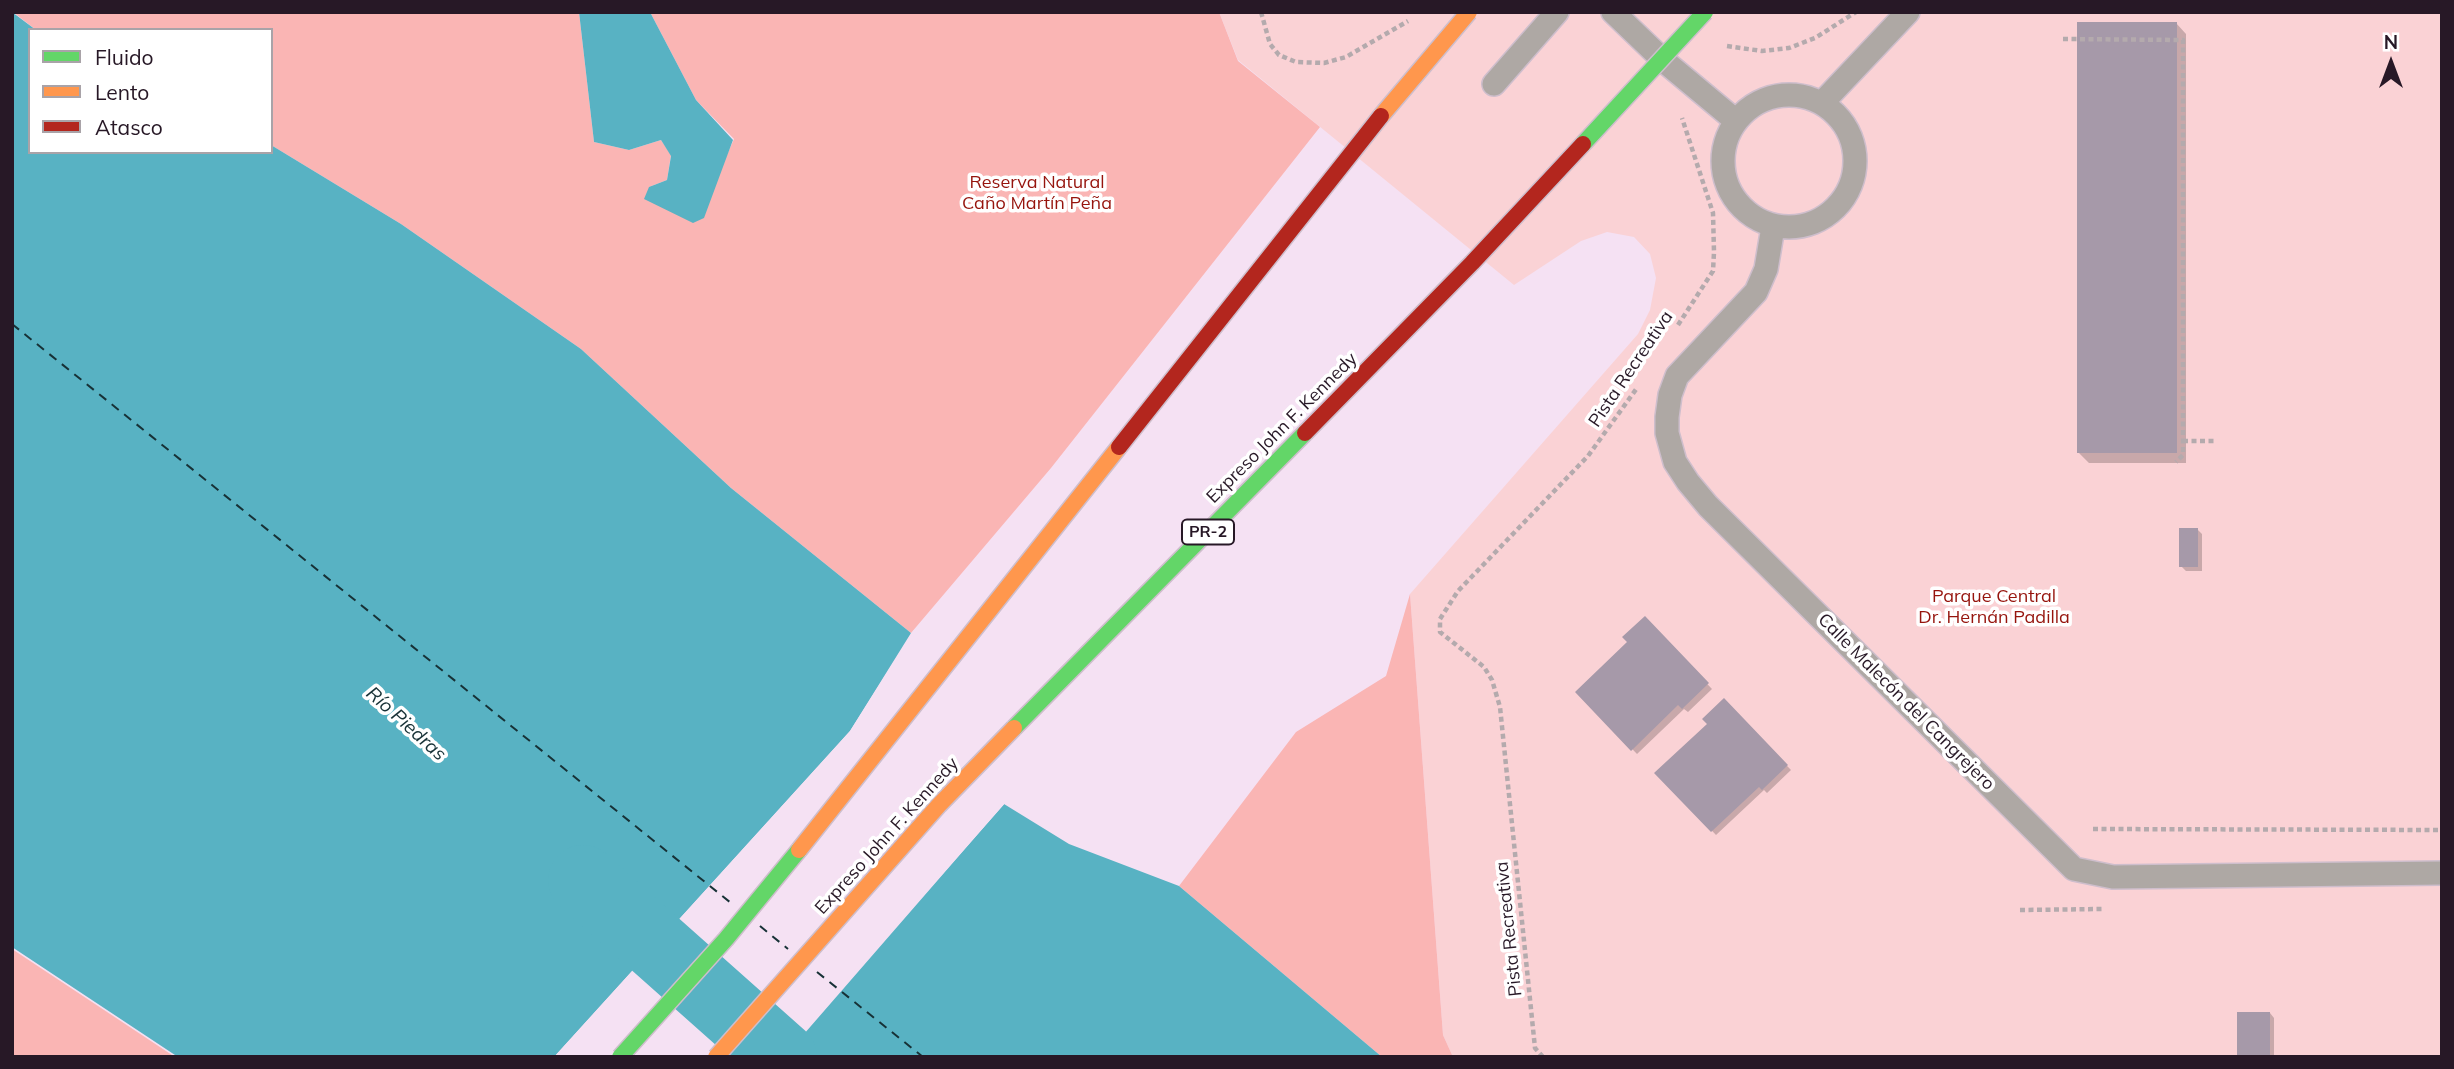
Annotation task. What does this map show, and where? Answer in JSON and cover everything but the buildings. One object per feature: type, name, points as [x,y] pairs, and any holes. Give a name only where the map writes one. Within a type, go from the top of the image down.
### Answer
[{"type":"highway","points":[[620,1057],[726,939],[880,750],[1349,154],[1469,12]]},
{"type":"highway","name":"Expreso John F. Kennedy","points":[[716,1057],[939,805],[1472,263],[1706,12]]},
{"type":"lane","points":[[1494,84],[1557,12]]},
{"type":"lane","points":[[1613,12],[1664,61],[1736,121]]},
{"type":"lane","points":[[1822,103],[1908,12]]},
{"type":"lane","points":[[1786,95],[1807,97],[1822,103],[1837,114],[1855,145],[1856,174],[1845,199],[1828,216],[1804,226],[1773,227],[1753,218],[1728,188],[1723,167],[1727,137],[1736,121],[1759,102],[1770,98],[1786,95]]},
{"type":"lane","name":"Calle Malecón del Cangrejero","points":[[1773,227],[1766,269],[1756,292],[1677,376],[1670,394],[1667,417],[1667,433],[1675,462],[1708,506],[2074,869],[2113,877],[2442,873]]},
{"type":"path","points":[[1261,12],[1270,44],[1279,55],[1296,62],[1324,63],[1346,57],[1415,18]]},
{"type":"path","points":[[1724,46],[1762,51],[1790,48],[1815,38],[1856,12]]},
{"type":"path","points":[[2063,38],[2183,40],[2183,455],[2176,462]]},
{"type":"path","name":"Pista Recreativa","points":[[1674,331],[1713,271],[1714,252],[1713,213],[1681,116]]},
{"type":"path","name":"Pista Recreativa","points":[[1543,1057],[1535,1048],[1500,707],[1492,680],[1484,667],[1440,632],[1440,619],[1458,591],[1588,456],[1640,384]]},
{"type":"path","points":[[2183,441],[2214,441]]},
{"type":"path","points":[[2093,829],[2442,830]]},
{"type":"green space","name":"Reserva Natural Caño Martín Peña","points":[[13,12],[579,12],[594,142],[629,150],[661,140],[671,155],[667,180],[649,187],[722,166],[734,139],[696,100],[650,12],[1219,12],[1238,61],[1320,127],[1051,468],[911,633],[731,488],[581,349],[401,224],[273,146],[273,28],[33,28]]},
{"type":"green space","name":"Parque Central Dr. Hernán Padilla","points":[[1219,12],[2442,12],[2442,1057],[1453,1057],[1443,1035],[1410,594],[1638,334],[1650,310],[1656,278],[1650,254],[1634,237],[1607,232],[1581,241],[1514,285],[1238,60]]},
{"type":"green space","points":[[1410,594],[1443,1035],[1453,1057],[1382,1057],[1179,886],[1296,732],[1386,676]]},
{"type":"green space","points":[[12,949],[175,1057],[12,1057]]},
{"type":"water","points":[[12,12],[33,28],[28,28],[28,154],[273,154],[273,146],[401,224],[581,349],[731,488],[911,633],[850,731],[554,1057],[178,1057],[12,947]]},
{"type":"water","points":[[579,12],[650,12],[696,100],[733,140],[704,218],[693,223],[644,199],[649,187],[667,180],[671,156],[661,140],[629,150],[594,142]]},
{"type":"water","points":[[1004,804],[1069,844],[1179,886],[1382,1057],[784,1057]]},
{"type":"pier","points":[[914,630],[914,635],[852,734],[558,1057],[554,1057],[850,731]]},
{"type":"pier","points":[[1004,800],[1007,801],[781,1057],[781,1054]]},
{"type":"waterway","name":"Río Piedras","points":[[583,880],[782,1057]]},
{"type":"ferry route","points":[[12,324],[731,903]]},
{"type":"ferry route","points":[[760,926],[788,949]]},
{"type":"ferry route","points":[[817,972],[923,1057]]},
{"type":"traffic: fast","points":[[1583,144],[1705,12]]},
{"type":"traffic: fast","points":[[1014,728],[1305,433]]},
{"type":"traffic: fast","points":[[620,1057],[726,939],[799,850]]},
{"type":"traffic: slow","points":[[1381,116],[1469,12]]},
{"type":"traffic: slow","points":[[799,850],[1119,447]]},
{"type":"traffic: slow","points":[[716,1057],[939,805],[1014,728]]},
{"type":"traffic: jam","points":[[1119,447],[1381,116]]},
{"type":"traffic: jam","points":[[1305,433],[1472,263],[1583,144]]}]
